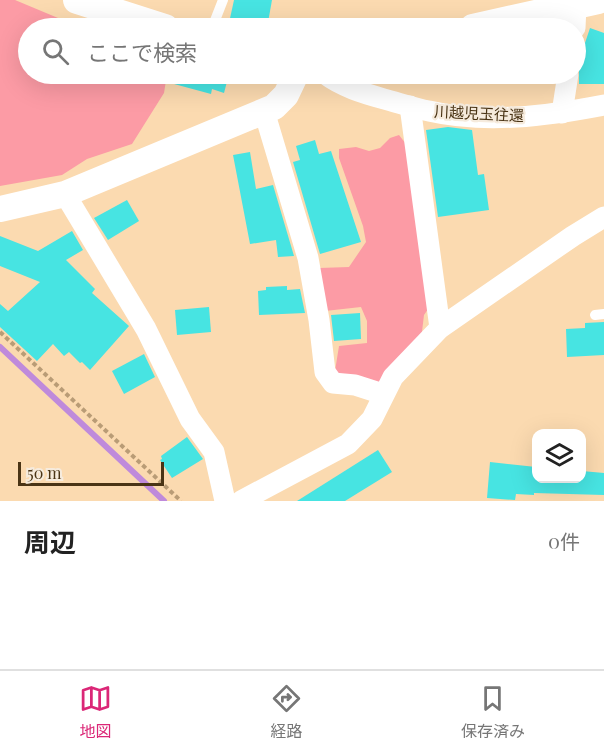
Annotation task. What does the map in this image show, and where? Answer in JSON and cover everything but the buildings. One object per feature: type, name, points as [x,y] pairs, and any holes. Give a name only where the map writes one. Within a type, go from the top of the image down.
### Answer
[{"type":"main road","points":[[88,2],[135,18]]},
{"type":"main road","points":[[538,18],[583,11]]},
{"type":"street","points":[[0,209],[65,194],[274,107],[286,95],[291,84]]},
{"type":"street","name":"川越児玉往還","points":[[341,84],[430,112],[476,116],[506,117],[562,113],[604,105]]},
{"type":"street","points":[[562,113],[566,84]]},
{"type":"street","points":[[410,106],[440,328]]},
{"type":"street","points":[[264,111],[308,258],[325,372],[333,383],[355,385],[383,394]]},
{"type":"street","points":[[65,194],[146,329],[190,419],[214,452],[225,501]]},
{"type":"street","points":[[241,501],[348,444],[372,419],[393,377],[440,328],[564,242],[604,218]]},
{"type":"lane","points":[[216,18],[224,0]]},
{"type":"path","points":[[0,332],[181,501]]},
{"type":"shaded area","points":[[0,0],[15,0],[58,18],[18,18],[18,84],[165,84],[164,93],[132,144],[87,159],[62,175],[0,186]]},
{"type":"shaded area","points":[[399,135],[406,144],[430,306],[424,315],[421,340],[377,385],[344,378],[335,371],[339,346],[367,343],[367,321],[361,307],[325,311],[319,268],[349,267],[366,242],[363,226],[339,158],[339,149],[356,147],[369,151],[380,148],[390,138]]},
{"type":"waterway","points":[[0,347],[164,501]]}]
